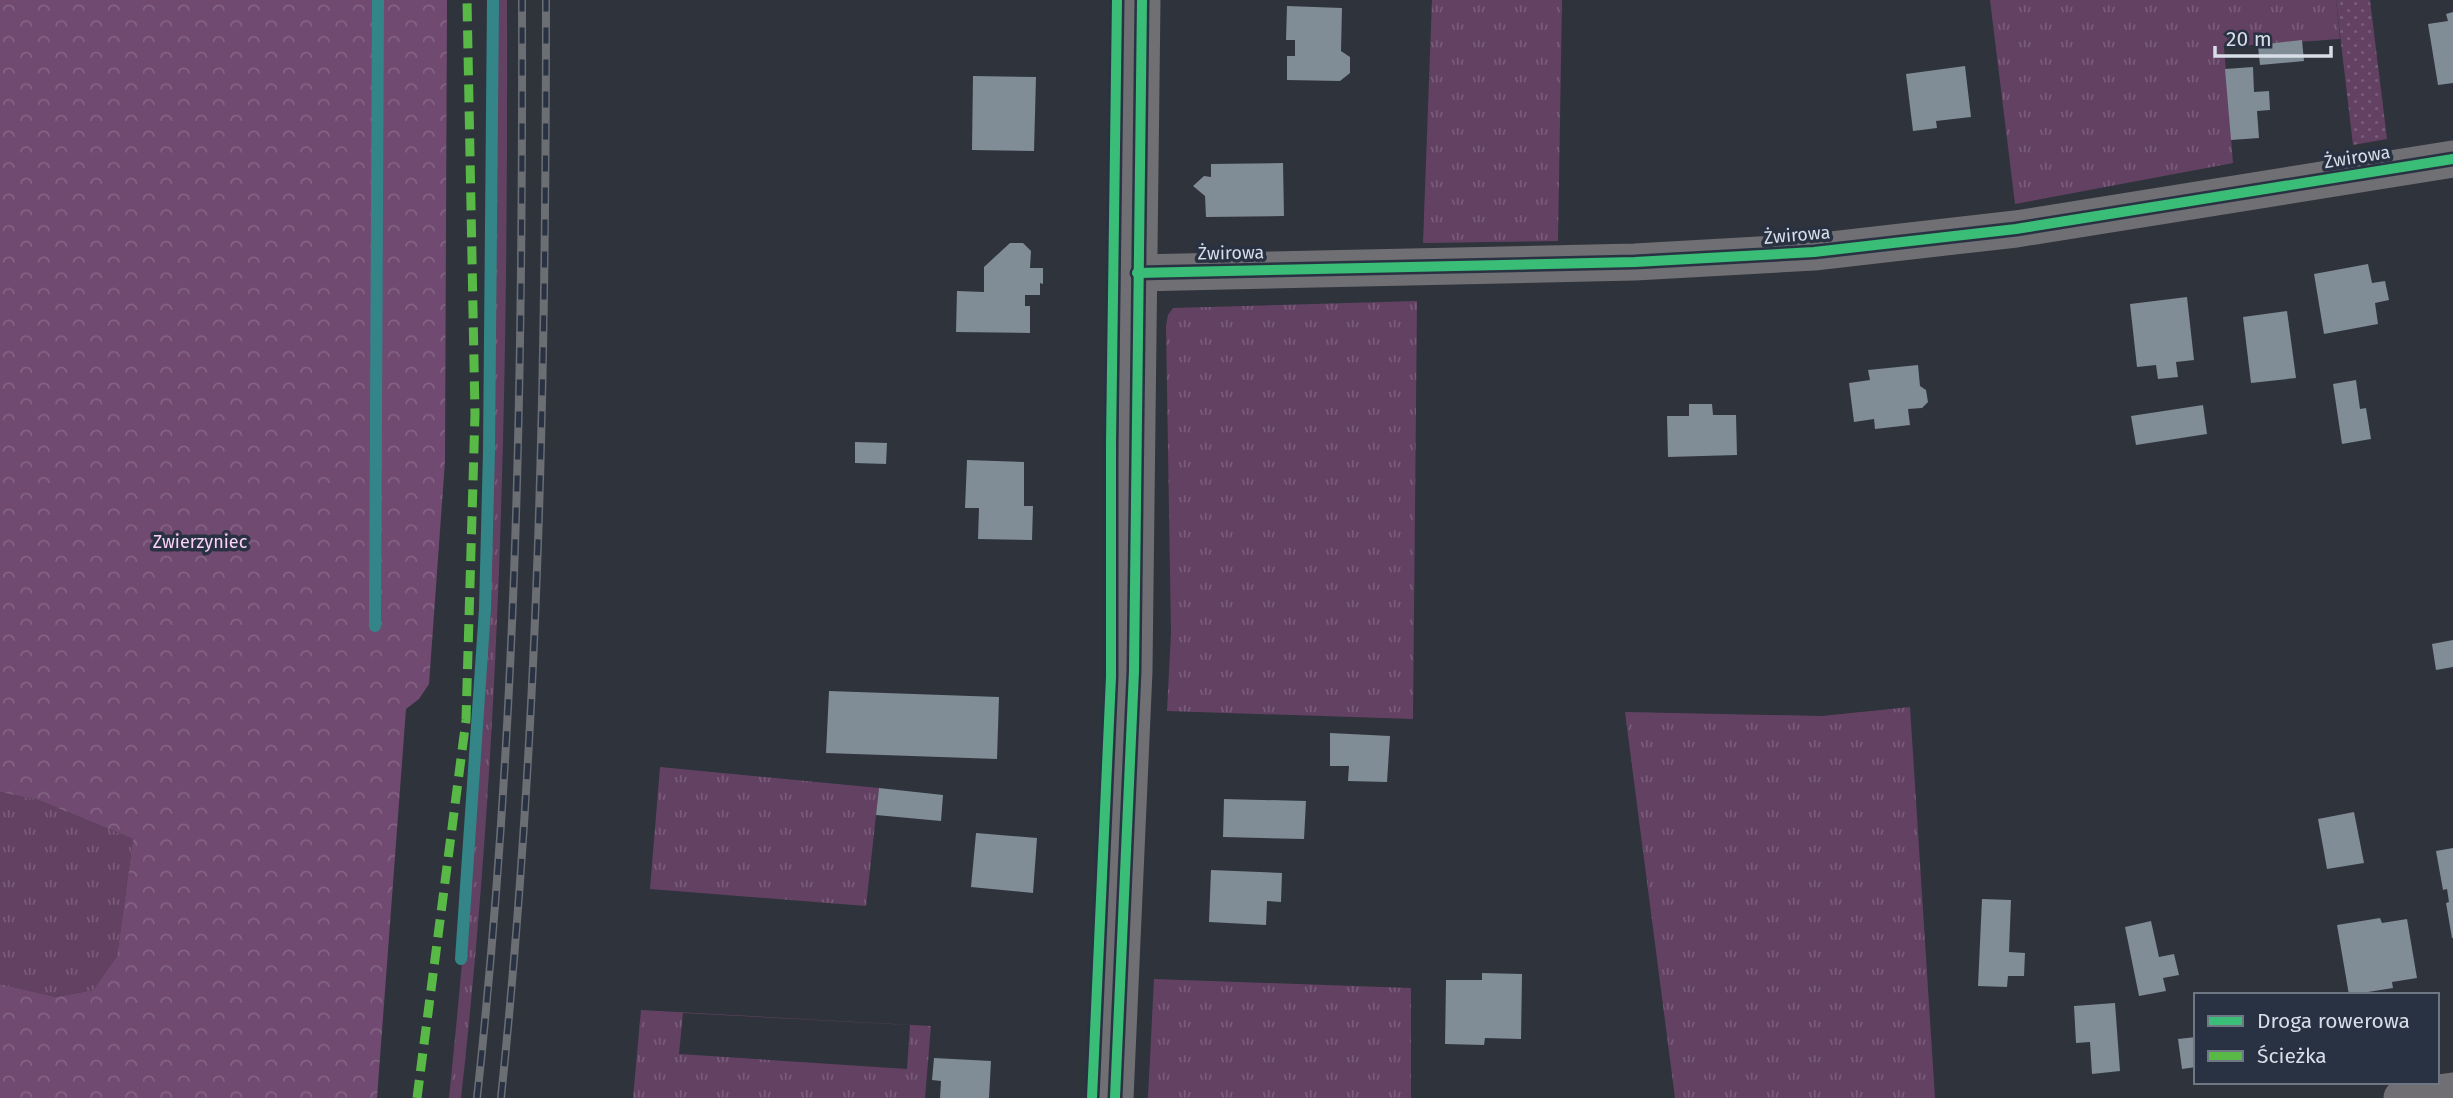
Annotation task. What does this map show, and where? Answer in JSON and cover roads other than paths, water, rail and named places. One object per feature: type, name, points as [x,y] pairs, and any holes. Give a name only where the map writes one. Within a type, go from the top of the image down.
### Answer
[{"type":"street","points":[[1115,1098],[1134,671],[1142,0]]},
{"type":"street","name":"Żwirowa","points":[[1138,273],[1635,262],[1814,252],[2016,229],[2453,159]]},
{"type":"street","points":[[2402,1098],[2453,1091]]},
{"type":"waterway","points":[[375,626],[378,0]]},
{"type":"waterway","points":[[461,959],[485,609],[493,0]]},
{"type":"railway","points":[[477,1098],[501,824],[515,550],[521,275],[522,0]]},
{"type":"railway","points":[[501,1098],[524,824],[538,550],[546,0]]},
{"type":"park label","name":"Zwierzyniec","points":[[200,542]]}]
